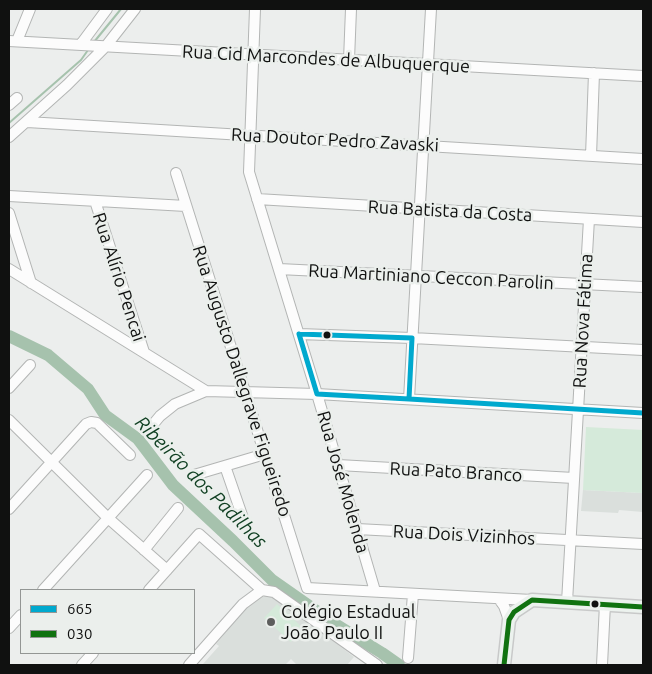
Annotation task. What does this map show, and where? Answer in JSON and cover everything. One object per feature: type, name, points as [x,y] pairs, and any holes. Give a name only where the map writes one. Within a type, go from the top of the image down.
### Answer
[{"type":"main road","points":[[504,665],[509,620],[514,612],[532,600],[643,606]]},
{"type":"street","points":[[13,41],[30,9]]},
{"type":"street","points":[[82,44],[107,9]]},
{"type":"street","points":[[9,137],[67,85],[136,9]]},
{"type":"street","name":"Rua José Molenda","points":[[255,9],[249,172],[375,591]]},
{"type":"street","points":[[350,60],[351,9]]},
{"type":"street","points":[[409,399],[431,9]]},
{"type":"street","name":"Rua Cid Marcondes de Albuquerque","points":[[13,41],[643,76]]},
{"type":"street","points":[[591,156],[594,74]]},
{"type":"street","points":[[9,105],[18,98]]},
{"type":"street","name":"Rua Doutor Pedro Zavaski","points":[[27,122],[643,159]]},
{"type":"street","name":"Rua Augusto Dallegrave Figueiredo","points":[[176,173],[307,588],[375,591]]},
{"type":"street","points":[[9,196],[186,206]]},
{"type":"street","name":"Rua Batista da Costa","points":[[257,199],[643,222]]},
{"type":"street","name":"Rua Alírio Pencai","points":[[95,201],[144,352]]},
{"type":"street","points":[[9,213],[30,283]]},
{"type":"street","name":"Rua Nova Fátima","points":[[567,602],[589,219]]},
{"type":"street","points":[[9,269],[206,391]]},
{"type":"street","name":"Rua Martiniano Ceccon Parolin","points":[[279,269],[643,287]]},
{"type":"street","points":[[299,334],[643,350]]},
{"type":"street","points":[[9,388],[30,365]]},
{"type":"street","points":[[150,428],[160,416],[175,404],[206,391],[317,394],[643,413]]},
{"type":"street","points":[[9,420],[108,518],[167,570]]},
{"type":"street","points":[[9,509],[86,424],[91,422],[97,423],[130,455]]},
{"type":"street","points":[[194,475],[265,454]]},
{"type":"street","name":"Rua Pato Branco","points":[[338,465],[574,478]]},
{"type":"street","points":[[225,466],[244,521]]},
{"type":"street","points":[[44,589],[147,475]]},
{"type":"street","points":[[144,550],[178,508]]},
{"type":"street","name":"Rua Dois Vizinhos","points":[[357,529],[643,544]]},
{"type":"street","points":[[150,589],[199,534],[262,590],[274,592],[377,665]]},
{"type":"street","points":[[189,665],[243,604],[262,590]]},
{"type":"street","points":[[375,591],[532,600]]},
{"type":"street","points":[[408,658],[413,594]]},
{"type":"street","points":[[498,599],[504,606],[509,620]]},
{"type":"street","points":[[602,665],[605,604]]},
{"type":"street","points":[[9,628],[20,616]]},
{"type":"street","points":[[82,665],[93,654]]},
{"type":"shaded area","points":[[583,490],[643,493],[643,512],[619,510],[618,513],[581,511]]},
{"type":"shaded area","name":"Colégio Estadual João Paulo II","points":[[272,594],[354,657],[347,665],[297,665],[291,659],[285,665],[203,664],[219,646],[216,644],[252,600]]},
{"type":"green space","points":[[586,427],[643,430],[643,493],[583,490]]},
{"type":"green space","points":[[277,604],[303,628],[291,642],[264,618]]},
{"type":"waterway","points":[[94,42],[121,9]]},
{"type":"waterway","points":[[9,123],[81,60],[88,50]]},
{"type":"waterway","name":"Ribeirão dos Padilhas","points":[[9,336],[48,355],[88,389],[105,415],[138,439],[173,485],[272,580],[332,622],[399,665]]},
{"type":"transit line","name":"665","points":[[299,334],[412,338],[409,399],[317,394],[299,334]]},
{"type":"transit line","name":"665","points":[[409,399],[643,413]]},
{"type":"transit line","name":"030","points":[[504,665],[509,620],[514,612],[532,600],[643,607]]},
{"type":"place","name":"Colégio Estadual João Paulo II","points":[[271,622]]}]
